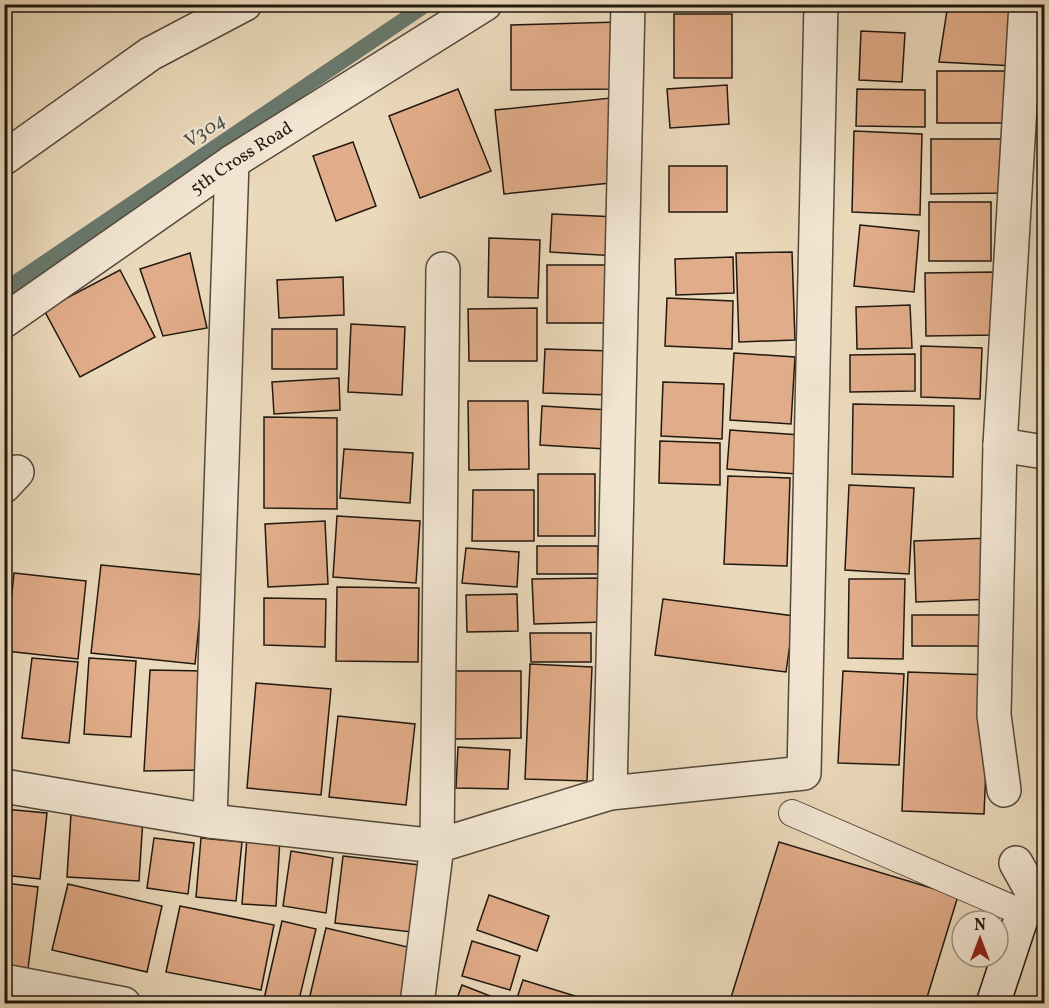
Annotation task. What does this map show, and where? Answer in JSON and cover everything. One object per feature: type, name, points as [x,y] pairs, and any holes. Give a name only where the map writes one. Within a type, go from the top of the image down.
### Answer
[{"type":"street","points":[[4,158],[150,54],[197,17],[244,4]]},
{"type":"street","name":"5th Cross Road","points":[[4,321],[232,162],[485,4]]},
{"type":"street","points":[[610,793],[628,4]]},
{"type":"street","points":[[4,786],[210,821],[437,846],[610,793],[804,773],[821,4]]},
{"type":"street","points":[[1004,790],[993,715],[1000,445],[1031,186],[1026,4]]},
{"type":"street","points":[[210,821],[232,162]]},
{"type":"street","points":[[417,1004],[437,846],[442,269]]},
{"type":"street","points":[[1000,445],[1044,452]]},
{"type":"street","points":[[993,1004],[1034,899],[1016,863]]},
{"type":"street","points":[[4,981],[124,1004]]},
{"type":"lane","points":[[792,813],[1034,899]]},
{"type":"building","points":[[948,4],[1020,4],[1015,66],[939,62]]},
{"type":"building","points":[[674,14],[732,14],[732,78],[674,78]]},
{"type":"building","points":[[619,22],[621,89],[511,90],[511,25]]},
{"type":"building","points":[[861,31],[905,33],[902,82],[859,80]]},
{"type":"building","points":[[937,71],[1005,71],[1005,123],[937,123]]},
{"type":"building","points":[[727,85],[729,124],[670,128],[667,89]]},
{"type":"building","points":[[458,89],[491,171],[420,198],[389,116]]},
{"type":"building","points":[[857,89],[925,90],[925,127],[856,126]]},
{"type":"building","points":[[611,98],[620,182],[504,194],[495,110]]},
{"type":"building","points":[[854,131],[922,134],[920,215],[852,212]]},
{"type":"building","points":[[931,139],[1004,139],[1005,193],[931,194]]},
{"type":"building","points":[[353,142],[376,206],[336,221],[313,156]]},
{"type":"building","points":[[669,166],[727,166],[727,212],[669,212]]},
{"type":"building","points":[[929,202],[991,202],[991,261],[929,261]]},
{"type":"building","points":[[552,214],[618,217],[617,256],[550,252]]},
{"type":"building","points":[[860,225],[919,231],[914,292],[854,286]]},
{"type":"building","points":[[489,238],[540,240],[538,298],[488,297]]},
{"type":"building","points":[[792,252],[795,340],[739,342],[736,253]]},
{"type":"building","points":[[190,253],[207,328],[163,336],[140,269]]},
{"type":"building","points":[[733,257],[734,293],[676,295],[675,259]]},
{"type":"building","points":[[547,265],[609,265],[609,323],[547,323]]},
{"type":"building","points":[[120,270],[155,337],[80,377],[44,310]]},
{"type":"building","points":[[994,272],[995,335],[926,336],[925,273]]},
{"type":"building","points":[[343,277],[344,315],[279,318],[277,280]]},
{"type":"building","points":[[667,298],[733,301],[732,349],[665,346]]},
{"type":"building","points":[[910,305],[912,348],[857,349],[856,307]]},
{"type":"building","points":[[537,308],[537,361],[469,361],[468,309]]},
{"type":"building","points":[[351,324],[405,327],[402,395],[348,392]]},
{"type":"building","points":[[272,329],[337,329],[337,369],[272,369]]},
{"type":"building","points":[[921,346],[982,348],[980,399],[921,397]]},
{"type":"building","points":[[545,349],[612,351],[611,395],[543,393]]},
{"type":"building","points":[[734,353],[795,357],[791,424],[730,420]]},
{"type":"building","points":[[915,354],[915,391],[850,392],[850,355]]},
{"type":"building","points":[[339,378],[340,410],[274,414],[272,382]]},
{"type":"building","points":[[663,382],[724,384],[722,439],[661,436]]},
{"type":"building","points":[[468,401],[528,401],[529,469],[469,470]]},
{"type":"building","points":[[853,404],[954,406],[953,477],[852,474]]},
{"type":"building","points":[[542,406],[609,410],[606,449],[540,445]]},
{"type":"building","points":[[264,417],[337,418],[337,509],[264,508]]},
{"type":"building","points":[[730,430],[800,435],[797,474],[727,469]]},
{"type":"building","points":[[660,441],[720,443],[720,485],[659,483]]},
{"type":"building","points":[[344,449],[413,453],[410,503],[340,498]]},
{"type":"building","points":[[538,474],[595,474],[595,536],[538,536]]},
{"type":"building","points":[[728,476],[790,478],[787,566],[724,564]]},
{"type":"building","points":[[849,485],[914,488],[909,574],[845,570]]},
{"type":"building","points":[[473,490],[534,490],[534,541],[472,541]]},
{"type":"building","points":[[1044,504],[1044,543],[1039,542]]},
{"type":"building","points":[[337,516],[420,521],[416,583],[333,577]]},
{"type":"building","points":[[325,521],[328,584],[268,587],[265,524]]},
{"type":"building","points":[[990,538],[993,599],[916,602],[914,541]]},
{"type":"building","points":[[537,546],[598,546],[598,574],[537,574]]},
{"type":"building","points":[[466,548],[519,552],[517,587],[462,583]]},
{"type":"building","points":[[101,565],[204,575],[195,664],[91,653]]},
{"type":"building","points":[[14,573],[86,581],[78,659],[6,651]]},
{"type":"building","points":[[602,578],[604,622],[534,624],[532,579]]},
{"type":"building","points":[[849,579],[905,579],[903,659],[848,658]]},
{"type":"building","points":[[337,587],[419,588],[418,662],[336,661]]},
{"type":"building","points":[[517,594],[518,631],[467,632],[466,595]]},
{"type":"building","points":[[264,598],[326,599],[325,647],[264,645]]},
{"type":"building","points":[[663,599],[794,616],[786,672],[655,655]]},
{"type":"building","points":[[912,615],[988,615],[988,646],[912,646]]},
{"type":"building","points":[[530,633],[591,633],[591,662],[531,662]]},
{"type":"building","points":[[32,658],[78,662],[69,743],[22,738]]},
{"type":"building","points":[[89,658],[136,661],[131,737],[84,734]]},
{"type":"building","points":[[530,664],[592,667],[587,781],[525,779]]},
{"type":"building","points":[[4,665],[11,665],[8,739],[4,739]]},
{"type":"building","points":[[150,670],[205,671],[202,770],[144,771]]},
{"type":"building","points":[[455,671],[521,671],[521,738],[455,739]]},
{"type":"building","points":[[843,671],[904,674],[899,765],[838,763]]},
{"type":"building","points":[[908,672],[990,675],[984,814],[902,811]]},
{"type":"building","points":[[256,683],[331,689],[321,795],[247,788]]},
{"type":"building","points":[[338,716],[415,724],[406,805],[329,797]]},
{"type":"building","points":[[1044,720],[1044,770],[1039,770]]},
{"type":"building","points":[[458,747],[510,750],[508,789],[456,788]]},
{"type":"building","points":[[4,809],[47,813],[40,879],[4,875]]},
{"type":"building","points":[[71,814],[143,818],[139,881],[67,877]]},
{"type":"building","points":[[247,837],[280,839],[276,906],[242,904]]},
{"type":"building","points":[[154,838],[194,843],[188,894],[147,888]]},
{"type":"building","points":[[201,838],[242,842],[236,901],[196,897]]},
{"type":"building","points":[[779,842],[958,896],[954,909],[950,909],[950,922],[925,1004],[729,1004]]},
{"type":"building","points":[[291,851],[333,858],[326,913],[283,906]]},
{"type":"building","points":[[343,856],[428,866],[420,933],[335,923]]},
{"type":"building","points":[[4,883],[38,887],[28,969],[4,966]]},
{"type":"building","points":[[68,884],[162,906],[147,972],[52,950]]},
{"type":"building","points":[[489,895],[549,916],[537,951],[477,930]]},
{"type":"building","points":[[180,906],[274,925],[261,990],[166,972]]},
{"type":"building","points":[[282,921],[316,929],[298,1004],[264,999]]},
{"type":"building","points":[[326,928],[416,949],[403,1004],[308,1004]]},
{"type":"building","points":[[472,941],[520,956],[510,990],[462,976]]},
{"type":"building","points":[[523,980],[601,1004],[515,1004]]},
{"type":"building","points":[[462,985],[503,1001],[502,1004],[455,1004]]},
{"type":"waterway","name":"V304","points":[[4,290],[427,4]]}]
